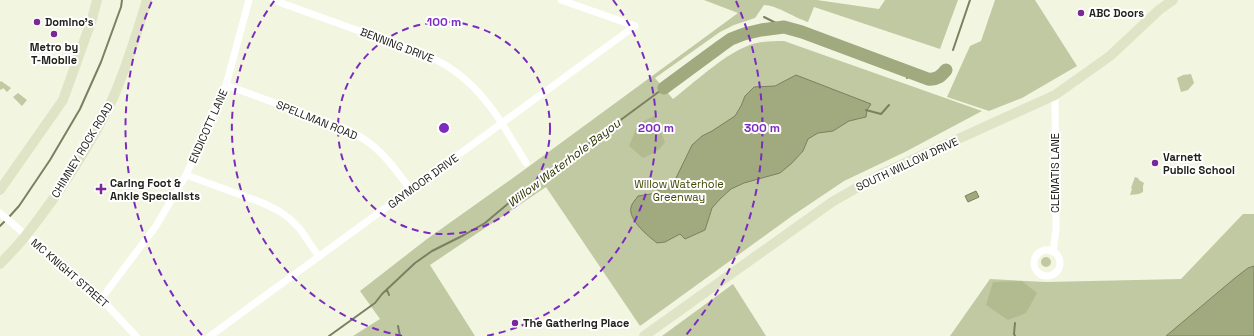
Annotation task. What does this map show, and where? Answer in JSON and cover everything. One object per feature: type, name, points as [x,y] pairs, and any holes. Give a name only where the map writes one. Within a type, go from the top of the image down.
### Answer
[{"type":"street","points":[[0,190],[63,100],[92,19],[97,0]]},
{"type":"street","name":"CHIMNEY ROCK ROAD","points":[[0,264],[22,233],[71,173],[102,118],[113,98],[127,63],[147,0]]},
{"type":"street","name":"ENDICOTT LANE","points":[[101,299],[156,226],[186,175],[226,86],[249,0]]},
{"type":"street","name":"BENNING DRIVE","points":[[273,0],[420,52],[445,64],[461,75],[489,104],[526,163]]},
{"type":"street","name":"GAYMOOR DRIVE","points":[[210,336],[635,26],[562,0]]},
{"type":"street","name":"SOUTH WILLOW DRIVE","points":[[644,336],[812,216],[855,189],[881,174],[961,139],[1055,94],[1110,56],[1159,10],[1173,0]]},
{"type":"street","name":"SPELLMAN ROAD","points":[[226,86],[338,126],[358,135],[379,150],[411,190]]},
{"type":"street","name":"CLEMATIS LANE","points":[[1053,252],[1056,230],[1055,94]]},
{"type":"street","points":[[186,175],[263,203],[279,211],[300,229],[319,257]]},
{"type":"street","name":"MC KNIGHT STREET","points":[[0,214],[101,299],[136,336]]},
{"type":"green space","name":"Willow Waterhole Greenway","points":[[704,0],[817,0],[879,9],[885,0],[958,0],[940,49],[814,7],[808,22],[780,9],[764,5],[755,18],[734,25],[720,32],[655,78],[673,99],[736,51],[759,42],[784,41],[982,111],[905,152],[844,181],[792,216],[640,326],[546,187],[430,265],[475,336],[353,336],[380,319],[360,291],[427,239],[524,170],[738,13]]},
{"type":"green space","points":[[995,0],[1035,0],[1077,66],[1022,98],[989,111],[947,97],[970,46],[981,41]]},
{"type":"green space","points":[[1191,74],[1194,83],[1188,90],[1181,92],[1177,78],[1183,75]]},
{"type":"green space","points":[[1,81],[11,88],[7,92],[3,88],[1,90],[0,89]]},
{"type":"green space","points":[[18,93],[27,100],[22,106],[13,97]]},
{"type":"green space","points":[[1135,177],[1144,183],[1143,192],[1130,195],[1131,188]]},
{"type":"green space","points":[[1243,214],[1254,214],[1254,336],[950,336],[990,279],[1046,282],[1181,279]]},
{"type":"green space","points":[[1044,257],[1048,257],[1050,258],[1050,266],[1044,267],[1041,264],[1041,260]]},
{"type":"green space","points":[[733,284],[766,336],[662,336]]},
{"type":"shaded area","points":[[796,75],[871,104],[867,110],[866,117],[849,121],[833,131],[818,133],[808,139],[803,151],[780,173],[744,183],[731,189],[712,208],[705,230],[685,239],[680,234],[665,242],[657,243],[644,232],[636,222],[631,212],[631,207],[638,196],[651,194],[662,189],[676,178],[692,145],[702,136],[735,116],[745,96],[754,87],[775,86]]},
{"type":"shaded area","points":[[654,116],[665,142],[653,154],[643,158],[629,146],[638,124]]},
{"type":"shaded area","points":[[976,191],[979,197],[968,202],[965,196]]},
{"type":"shaded area","points":[[1254,266],[1254,336],[1166,336],[1235,278],[1248,268]]},
{"type":"shaded area","points":[[1022,281],[1037,293],[1026,313],[1008,320],[986,305],[993,282]]},
{"type":"waterway","points":[[9,217],[19,206],[50,160],[80,109],[101,62],[121,7],[122,0]]},
{"type":"waterway","name":"Willow Waterhole Bayou","points":[[953,50],[970,0]]},
{"type":"waterway","points":[[764,17],[784,27]]},
{"type":"waterway","name":"Willow Waterhole Bayou","points":[[664,88],[731,39],[761,30],[784,27],[802,32],[928,79],[934,79],[946,70]]},
{"type":"waterway","name":"Willow Waterhole Bayou","points":[[907,78],[909,72]]},
{"type":"waterway","name":"Willow Waterhole Bayou","points":[[329,336],[375,303],[382,294],[415,263],[432,251],[485,223],[516,197],[664,88]]},
{"type":"waterway","points":[[866,110],[881,114],[889,105]]},
{"type":"waterway","points":[[0,226],[6,220]]},
{"type":"waterway","name":"Willow Waterhole Bayou","points":[[387,290],[389,295]]},
{"type":"waterway","points":[[1015,323],[1015,336]]},
{"type":"waterway","points":[[398,326],[400,336]]},
{"type":"place","name":"ABC Doors","points":[[1081,13]]},
{"type":"place","name":"Domino's","points":[[37,22]]},
{"type":"place","name":"Metro by T-Mobile","points":[[54,34]]},
{"type":"place","name":"Varnett Public School","points":[[1155,163]]},
{"type":"place","name":"Caring Foot & Ankle Specialists","points":[[101,189]]},
{"type":"place","name":"The Gathering Place","points":[[515,323]]}]
